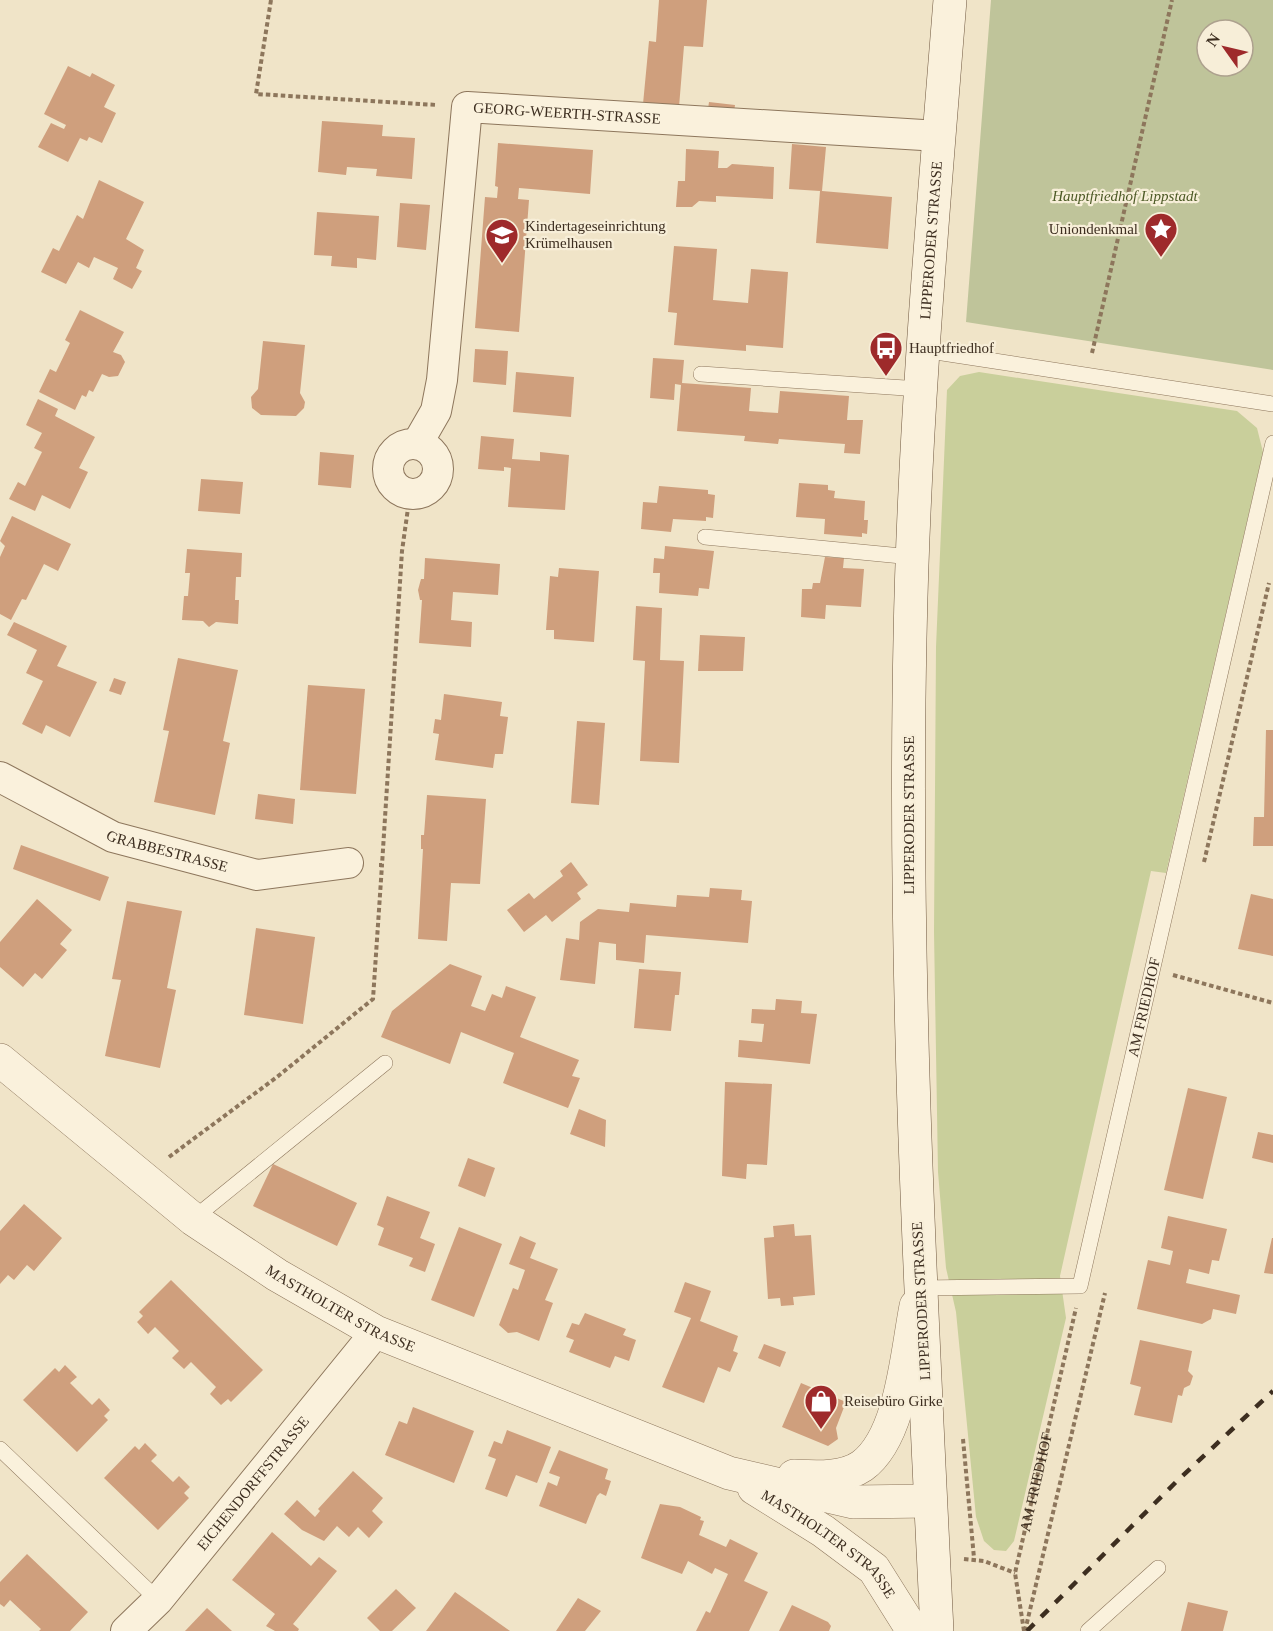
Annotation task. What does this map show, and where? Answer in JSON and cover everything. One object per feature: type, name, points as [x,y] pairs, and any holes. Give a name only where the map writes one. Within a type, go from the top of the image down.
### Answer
[{"type":"main road","name":"LIPPERODER STRASSE","points":[[936,1631],[920,1288],[908,934],[912,557],[920,389],[950,0]]},
{"type":"main road","name":"MASTHOLTER STRASSE","points":[[0,1060],[193,1218],[277,1275],[376,1332],[729,1473],[853,1502],[930,1501]]},
{"type":"main road","name":"MASTHOLTER STRASSE","points":[[729,1473],[828,1478],[862,1466],[884,1441],[894,1415],[920,1288]]},
{"type":"main road","name":"MASTHOLTER STRASSE","points":[[729,1473],[823,1531],[874,1569],[913,1631]]},
{"type":"street","name":"GEORG-WEERTH-STRASSE","points":[[410,494],[394,486],[388,470],[393,453],[400,448],[417,444],[436,411],[442,380],[467,107],[939,136]]},
{"type":"street","name":"GRABBESTRASSE","points":[[0,777],[113,837],[257,875],[348,863]]},
{"type":"street","name":"EICHENDORFFSTRASSE","points":[[126,1631],[158,1600],[376,1332]]},
{"type":"lane","points":[[923,350],[1273,404]]},
{"type":"lane","points":[[700,374],[920,389]]},
{"type":"lane","name":"AM FRIEDHOF","points":[[1080,1286],[1273,443]]},
{"type":"lane","points":[[705,537],[912,557]]},
{"type":"lane","points":[[193,1218],[385,1062]]},
{"type":"lane","points":[[920,1288],[1080,1286]]},
{"type":"lane","points":[[0,1449],[158,1600]]},
{"type":"lane","points":[[1088,1631],[1158,1568]]},
{"type":"path","points":[[271,0],[256,94],[467,107]]},
{"type":"path","points":[[1088,374],[1172,0]]},
{"type":"path","points":[[142,1177],[278,1077],[373,999],[402,551],[410,494]]},
{"type":"path","points":[[1204,863],[1269,583]]},
{"type":"path","points":[[348,863],[382,865]]},
{"type":"path","points":[[1175,985],[1180,965]]},
{"type":"path","points":[[1178,976],[1273,1003]]},
{"type":"path","name":"AM FRIEDHOF","points":[[1015,1573],[1080,1286]]},
{"type":"path","points":[[1024,1631],[1105,1292]]},
{"type":"path","points":[[963,1435],[974,1558],[1015,1573],[1024,1631]]},
{"type":"green space","name":"Hauptfriedhof Lippstadt","points":[[991,0],[1273,0],[1273,370],[966,322]]},
{"type":"green space","points":[[979,372],[1237,411],[1257,428],[1263,452],[1166,873],[1151,871],[1060,1276],[1066,1318],[1014,1541],[1006,1551],[994,1550],[984,1541],[976,1517],[956,1312],[946,1268],[938,1172],[934,932],[936,647],[947,390],[960,376]]},
{"type":"building","points":[[659,0],[707,0],[703,47],[684,46],[679,107],[643,104],[649,41],[656,42]]},
{"type":"building","points":[[68,66],[90,77],[92,73],[115,85],[104,107],[116,113],[102,143],[89,137],[87,141],[80,138],[68,162],[38,147],[51,123],[64,129],[66,125],[44,114]]},
{"type":"building","points":[[709,102],[735,105],[733,119],[707,116]]},
{"type":"building","points":[[322,121],[383,125],[382,136],[415,138],[412,179],[376,176],[377,169],[347,167],[346,175],[318,172]]},
{"type":"building","name":"Kindertageseinrichtung Krümelhausen","points":[[498,143],[593,150],[590,194],[519,188],[518,199],[529,200],[519,332],[475,328],[485,197],[497,198],[498,187],[495,186]]},
{"type":"building","points":[[792,144],[826,147],[822,191],[892,197],[888,249],[816,243],[820,191],[789,189]]},
{"type":"building","points":[[686,149],[719,151],[718,168],[727,168],[732,164],[774,167],[773,199],[716,196],[716,202],[699,201],[692,207],[676,207],[678,181],[685,181]]},
{"type":"building","points":[[99,180],[144,202],[126,239],[144,250],[136,268],[142,271],[132,289],[113,279],[118,268],[94,257],[89,268],[78,262],[66,284],[41,272],[53,248],[59,251],[77,215],[83,219]]},
{"type":"building","points":[[400,203],[430,205],[426,250],[397,247]]},
{"type":"building","points":[[317,212],[379,216],[376,260],[357,258],[357,268],[331,266],[332,256],[314,255]]},
{"type":"building","points":[[674,246],[717,249],[713,300],[748,303],[751,269],[788,272],[783,348],[746,345],[746,351],[674,345],[677,313],[668,312]]},
{"type":"building","points":[[80,310],[124,332],[113,352],[121,355],[125,362],[118,376],[109,377],[102,374],[93,392],[89,390],[86,397],[82,395],[75,410],[39,392],[50,369],[56,372],[70,343],[65,340]]},
{"type":"building","points":[[263,341],[305,345],[300,393],[305,402],[304,408],[296,416],[261,415],[252,408],[251,397],[258,389]]},
{"type":"building","points":[[475,349],[508,351],[506,385],[473,382]]},
{"type":"building","points":[[653,358],[684,360],[682,383],[751,388],[749,411],[778,413],[780,391],[849,396],[847,420],[863,420],[860,454],[844,453],[845,444],[779,439],[778,444],[744,441],[745,436],[677,431],[681,385],[675,384],[674,400],[650,398]]},
{"type":"building","points":[[516,372],[574,377],[571,417],[513,412]]},
{"type":"building","points":[[38,399],[58,409],[55,416],[95,437],[79,468],[88,472],[70,509],[42,495],[35,511],[9,499],[18,482],[25,486],[42,452],[34,448],[42,433],[26,425]]},
{"type":"building","points":[[481,436],[514,439],[512,459],[540,461],[540,452],[569,455],[565,510],[508,507],[511,468],[504,467],[504,471],[478,469]]},
{"type":"building","points":[[320,452],[354,455],[351,488],[318,485]]},
{"type":"building","points":[[201,479],[243,482],[240,514],[198,511]]},
{"type":"building","points":[[799,483],[828,485],[828,490],[835,491],[834,498],[865,501],[864,520],[868,520],[867,534],[862,533],[862,537],[824,534],[825,519],[796,517]]},
{"type":"building","points":[[659,486],[708,490],[708,494],[715,495],[713,518],[706,517],[706,521],[673,519],[671,532],[641,529],[643,502],[657,503]]},
{"type":"building","points":[[12,516],[71,544],[58,571],[44,564],[26,600],[22,599],[11,620],[0,614],[0,557],[5,546],[0,541]]},
{"type":"building","points":[[665,546],[714,551],[709,589],[699,588],[698,596],[659,593],[660,573],[653,573],[654,558],[664,559]]},
{"type":"building","points":[[187,549],[242,553],[241,577],[236,577],[235,600],[239,600],[238,624],[216,622],[209,627],[203,621],[182,620],[184,596],[188,596],[190,573],[185,573]]},
{"type":"building","points":[[825,557],[844,558],[843,568],[864,569],[861,607],[826,605],[825,619],[801,617],[802,589],[812,589],[813,583],[820,583]]},
{"type":"building","points":[[425,558],[500,564],[498,595],[453,592],[451,620],[472,622],[471,647],[419,643],[422,600],[420,600],[418,590],[421,579],[424,579]]},
{"type":"building","points":[[559,568],[599,571],[594,642],[554,639],[554,630],[546,630],[550,576],[558,577]]},
{"type":"building","points":[[636,606],[662,608],[660,660],[684,661],[679,763],[640,761],[645,661],[633,660]]},
{"type":"building","points":[[14,622],[67,646],[57,666],[97,682],[70,737],[46,725],[42,734],[22,724],[43,681],[26,673],[37,650],[7,635]]},
{"type":"building","points":[[700,635],[745,637],[743,671],[698,671]]},
{"type":"building","points":[[178,658],[238,670],[223,741],[230,743],[215,815],[154,802],[169,731],[163,730]]},
{"type":"building","points":[[114,678],[126,682],[121,695],[109,691]]},
{"type":"building","points":[[308,685],[365,689],[356,794],[300,790]]},
{"type":"building","points":[[444,694],[502,702],[500,716],[508,717],[503,754],[495,754],[493,768],[435,760],[439,734],[433,733],[435,719],[441,720]]},
{"type":"building","points":[[577,721],[605,723],[599,805],[571,803]]},
{"type":"building","points":[[1266,730],[1273,730],[1273,846],[1253,846],[1254,817],[1264,817]]},
{"type":"building","points":[[258,794],[295,799],[293,824],[255,819]]},
{"type":"building","points":[[427,795],[486,799],[480,884],[451,883],[447,941],[418,939],[423,849],[421,849],[421,835],[424,835]]},
{"type":"building","points":[[21,845],[109,877],[100,901],[13,869]]},
{"type":"building","points":[[571,862],[588,885],[577,893],[581,899],[552,922],[546,915],[524,932],[507,910],[529,893],[534,899],[563,876],[560,871]]},
{"type":"building","points":[[710,888],[742,890],[741,900],[752,901],[748,943],[646,935],[644,963],[616,960],[616,944],[599,942],[595,984],[560,980],[566,938],[579,940],[580,922],[598,909],[629,912],[630,903],[676,907],[677,895],[709,897]]},
{"type":"building","points":[[1251,894],[1273,899],[1273,956],[1238,949]]},
{"type":"building","points":[[37,899],[72,930],[60,944],[67,950],[42,979],[35,973],[23,987],[0,967],[0,942]]},
{"type":"building","points":[[127,901],[182,911],[167,988],[176,990],[160,1068],[105,1056],[121,980],[112,979]]},
{"type":"building","points":[[256,928],[315,937],[303,1024],[244,1015]]},
{"type":"building","points":[[450,964],[482,976],[471,1006],[485,1011],[492,994],[502,998],[506,986],[536,997],[520,1037],[579,1060],[572,1076],[580,1078],[568,1108],[503,1083],[514,1053],[461,1032],[450,1064],[381,1037],[392,1011]]},
{"type":"building","points":[[639,969],[681,972],[679,995],[675,995],[671,1031],[634,1028]]},
{"type":"building","points":[[776,999],[802,1001],[801,1013],[817,1014],[810,1064],[738,1057],[739,1040],[762,1042],[764,1024],[751,1023],[752,1009],[775,1010]]},
{"type":"building","points":[[725,1082],[772,1084],[767,1165],[747,1164],[746,1179],[722,1176]]},
{"type":"building","points":[[1188,1088],[1227,1097],[1203,1199],[1164,1190]]},
{"type":"building","points":[[579,1109],[606,1120],[605,1147],[570,1134]]},
{"type":"building","points":[[1258,1132],[1273,1135],[1273,1163],[1252,1158]]},
{"type":"building","points":[[468,1158],[495,1168],[485,1197],[458,1186]]},
{"type":"building","points":[[273,1164],[357,1203],[337,1246],[253,1206]]},
{"type":"building","points":[[387,1196],[430,1212],[420,1238],[435,1244],[425,1272],[409,1266],[413,1258],[378,1245],[384,1228],[377,1225]]},
{"type":"building","points":[[24,1204],[62,1238],[34,1271],[27,1265],[14,1280],[8,1275],[0,1284],[0,1231]]},
{"type":"building","points":[[1168,1216],[1227,1229],[1219,1261],[1212,1260],[1209,1274],[1189,1269],[1186,1283],[1240,1295],[1236,1314],[1213,1309],[1211,1319],[1202,1324],[1137,1309],[1148,1260],[1170,1265],[1173,1251],[1161,1248]]},
{"type":"building","points":[[794,1224],[795,1236],[811,1235],[815,1295],[793,1297],[794,1305],[781,1306],[780,1298],[768,1299],[764,1238],[774,1237],[773,1226]]},
{"type":"building","points":[[459,1227],[502,1244],[474,1317],[431,1300]]},
{"type":"building","points":[[520,1236],[536,1243],[530,1258],[558,1269],[545,1300],[553,1303],[539,1341],[517,1332],[508,1333],[499,1325],[513,1288],[518,1290],[525,1270],[509,1264]]},
{"type":"building","points":[[1273,1238],[1273,1274],[1264,1273]]},
{"type":"building","points":[[171,1280],[263,1370],[231,1402],[228,1399],[221,1405],[210,1394],[216,1387],[191,1362],[184,1369],[172,1358],[179,1351],[155,1327],[148,1334],[137,1322],[143,1316],[139,1312]]},
{"type":"building","points":[[685,1282],[711,1291],[700,1321],[738,1336],[733,1351],[738,1353],[730,1372],[718,1367],[704,1403],[662,1387],[691,1318],[674,1312]]},
{"type":"building","points":[[585,1313],[626,1329],[623,1335],[636,1340],[629,1361],[615,1356],[610,1368],[569,1352],[574,1340],[566,1337],[572,1323],[579,1325]]},
{"type":"building","points":[[1140,1340],[1192,1351],[1188,1371],[1193,1376],[1190,1385],[1184,1388],[1182,1396],[1178,1395],[1172,1423],[1134,1415],[1141,1387],[1130,1384]]},
{"type":"building","points":[[764,1344],[786,1352],[780,1367],[758,1358]]},
{"type":"building","points":[[65,1365],[77,1377],[70,1383],[92,1405],[99,1398],[110,1410],[104,1416],[108,1420],[77,1452],[23,1400],[55,1368],[59,1372]]},
{"type":"building","points":[[801,1383],[846,1402],[836,1428],[838,1439],[828,1446],[782,1427]]},
{"type":"building","points":[[413,1407],[474,1431],[454,1483],[385,1455],[399,1421],[407,1424]]},
{"type":"building","points":[[507,1430],[551,1447],[537,1483],[516,1475],[507,1497],[485,1489],[496,1459],[488,1456],[494,1441],[502,1444]]},
{"type":"building","points":[[145,1443],[157,1455],[151,1461],[173,1482],[179,1476],[190,1487],[184,1493],[189,1498],[158,1530],[104,1478],[135,1446],[139,1450]]},
{"type":"building","points":[[559,1450],[608,1469],[605,1479],[611,1481],[606,1496],[600,1493],[597,1496],[586,1524],[539,1506],[548,1482],[557,1486],[560,1477],[549,1473]]},
{"type":"building","points":[[353,1471],[383,1498],[372,1511],[383,1522],[369,1538],[358,1527],[349,1537],[337,1526],[324,1541],[302,1530],[284,1514],[297,1500],[315,1517],[320,1511],[318,1509]]},
{"type":"building","points":[[660,1504],[680,1507],[701,1517],[700,1520],[704,1521],[699,1535],[726,1547],[730,1539],[758,1553],[744,1581],[768,1592],[749,1631],[696,1631],[706,1611],[710,1613],[728,1574],[715,1568],[712,1574],[688,1561],[682,1574],[641,1558]]},
{"type":"building","points":[[272,1532],[311,1566],[319,1557],[337,1571],[293,1624],[299,1629],[298,1631],[275,1631],[266,1626],[275,1614],[232,1580]]},
{"type":"building","points":[[27,1554],[88,1612],[70,1631],[39,1631],[41,1629],[10,1600],[4,1607],[0,1604],[0,1582]]},
{"type":"building","points":[[396,1589],[416,1608],[392,1631],[380,1631],[367,1618]]},
{"type":"building","points":[[455,1592],[510,1631],[426,1631]]},
{"type":"building","points":[[578,1598],[601,1611],[585,1631],[556,1631]]},
{"type":"building","points":[[1188,1602],[1228,1611],[1223,1631],[1181,1631]]},
{"type":"building","points":[[792,1605],[828,1622],[831,1626],[829,1631],[779,1631]]},
{"type":"building","points":[[207,1608],[232,1631],[185,1631]]},
{"type":"railway","points":[[1027,1631],[1176,1482],[1273,1391]]},
{"type":"place","name":"Uniondenkmal","points":[[1161,258]]},
{"type":"place","name":"Kindertageseinrichtung Krümelhausen","points":[[502,264]]},
{"type":"place","name":"Hauptfriedhof","points":[[886,377]]},
{"type":"place","name":"Reisebüro Girke","points":[[821,1430]]}]
